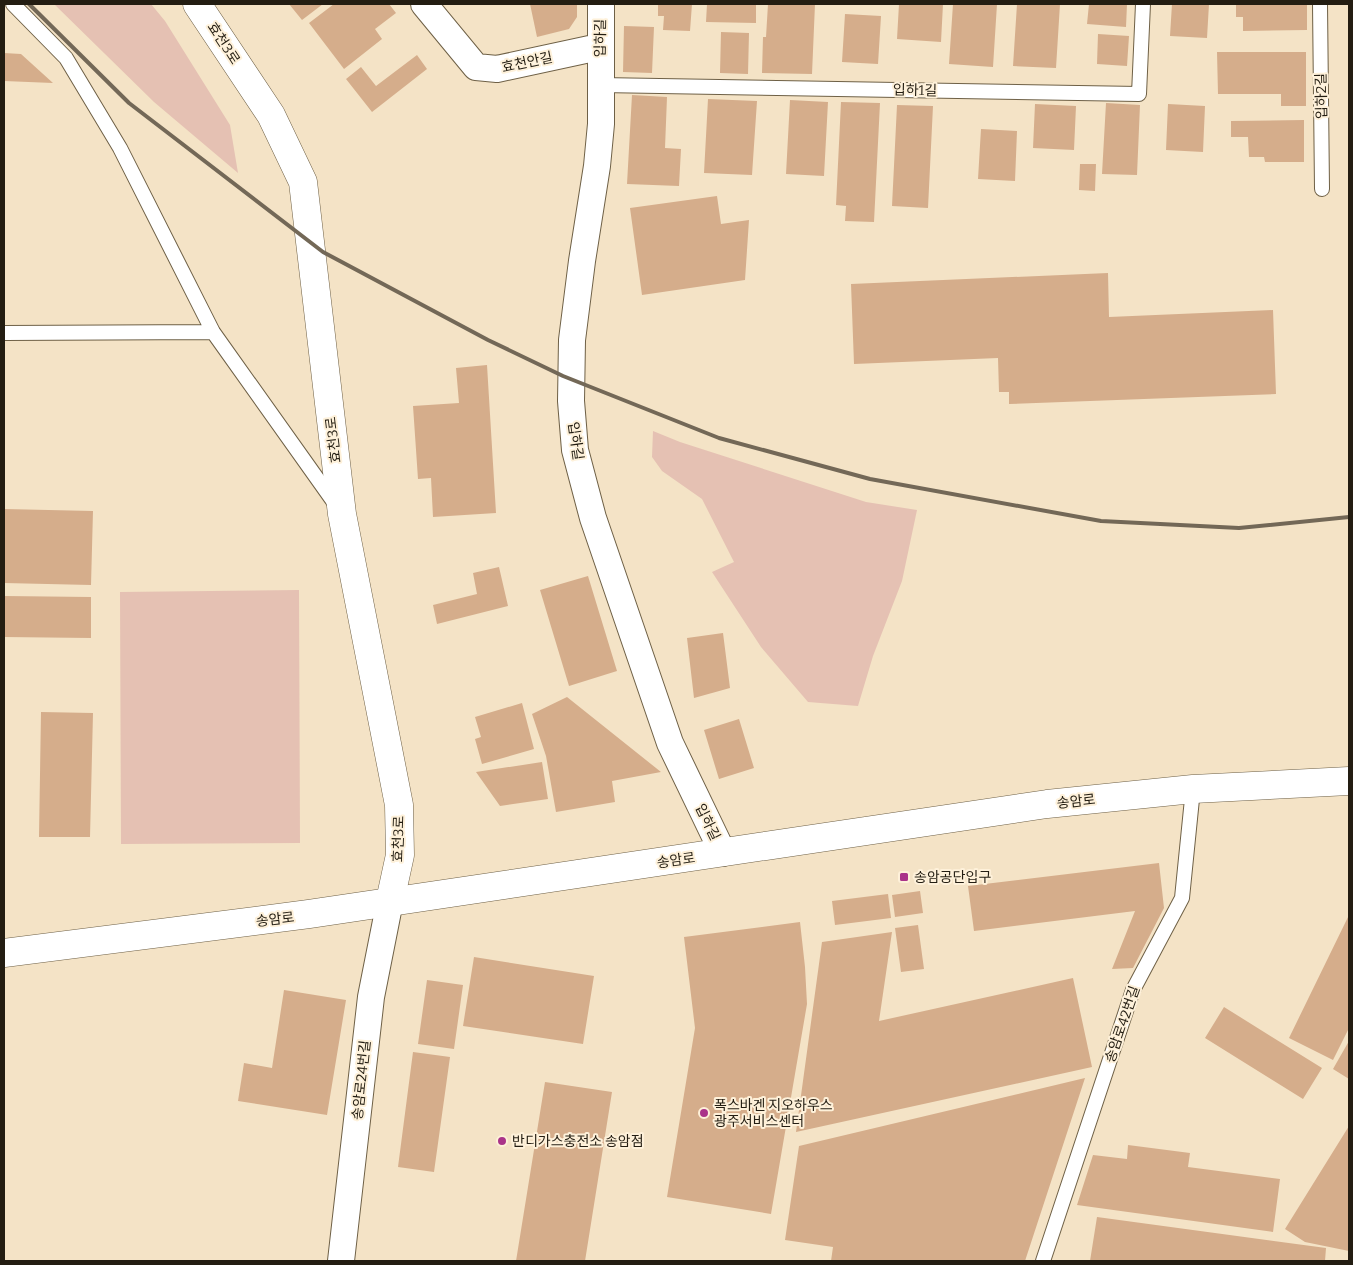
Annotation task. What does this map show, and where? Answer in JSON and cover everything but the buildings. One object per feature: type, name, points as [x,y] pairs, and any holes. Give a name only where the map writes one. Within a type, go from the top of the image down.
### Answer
[{"type":"main road","name":"효천3로","points":[[197,4],[271,115],[303,182],[342,514],[398,805],[400,855],[390,901]]},
{"type":"main road","name":"송암로","points":[[4,953],[309,914],[1047,804],[1194,789],[1349,782]]},
{"type":"street","name":"효천안길","points":[[424,4],[476,67],[497,69],[600,47]]},
{"type":"street","name":"입하길","points":[[600,4],[601,124],[597,166],[572,340],[571,401],[575,450],[593,518],[670,743],[724,853]]},
{"type":"street","name":"송암로24번길","points":[[341,1261],[371,997],[390,901]]},
{"type":"lane","points":[[13,4],[66,58],[120,148],[213,332],[342,514]]},
{"type":"lane","name":"입하1길","points":[[600,85],[1139,94],[1143,4]]},
{"type":"lane","name":"입하2길","points":[[1320,4],[1322,189]]},
{"type":"lane","points":[[4,333],[213,332]]},
{"type":"lane","name":"송암로42번길","points":[[1043,1261],[1133,990],[1182,898],[1194,789]]},
{"type":"shaded area","points":[[54,4],[151,4],[165,21],[230,125],[238,173],[154,102]]},
{"type":"shaded area","points":[[653,431],[680,442],[866,502],[917,510],[902,581],[873,656],[858,706],[808,702],[761,647],[712,572],[734,562],[702,499],[662,471],[652,457]]},
{"type":"shaded area","points":[[299,590],[300,843],[121,844],[120,592]]},
{"type":"railway","points":[[29,4],[129,103],[323,252],[488,340],[563,376],[719,438],[870,479],[1101,521],[1239,528],[1349,517]]},
{"type":"place","name":"송암공단입구","points":[[904,877]]},
{"type":"place","name":"폭스바겐 지오하우스 광주서비스센터","points":[[704,1113]]},
{"type":"place","name":"반디가스충전소 송암점","points":[[502,1141]]}]
